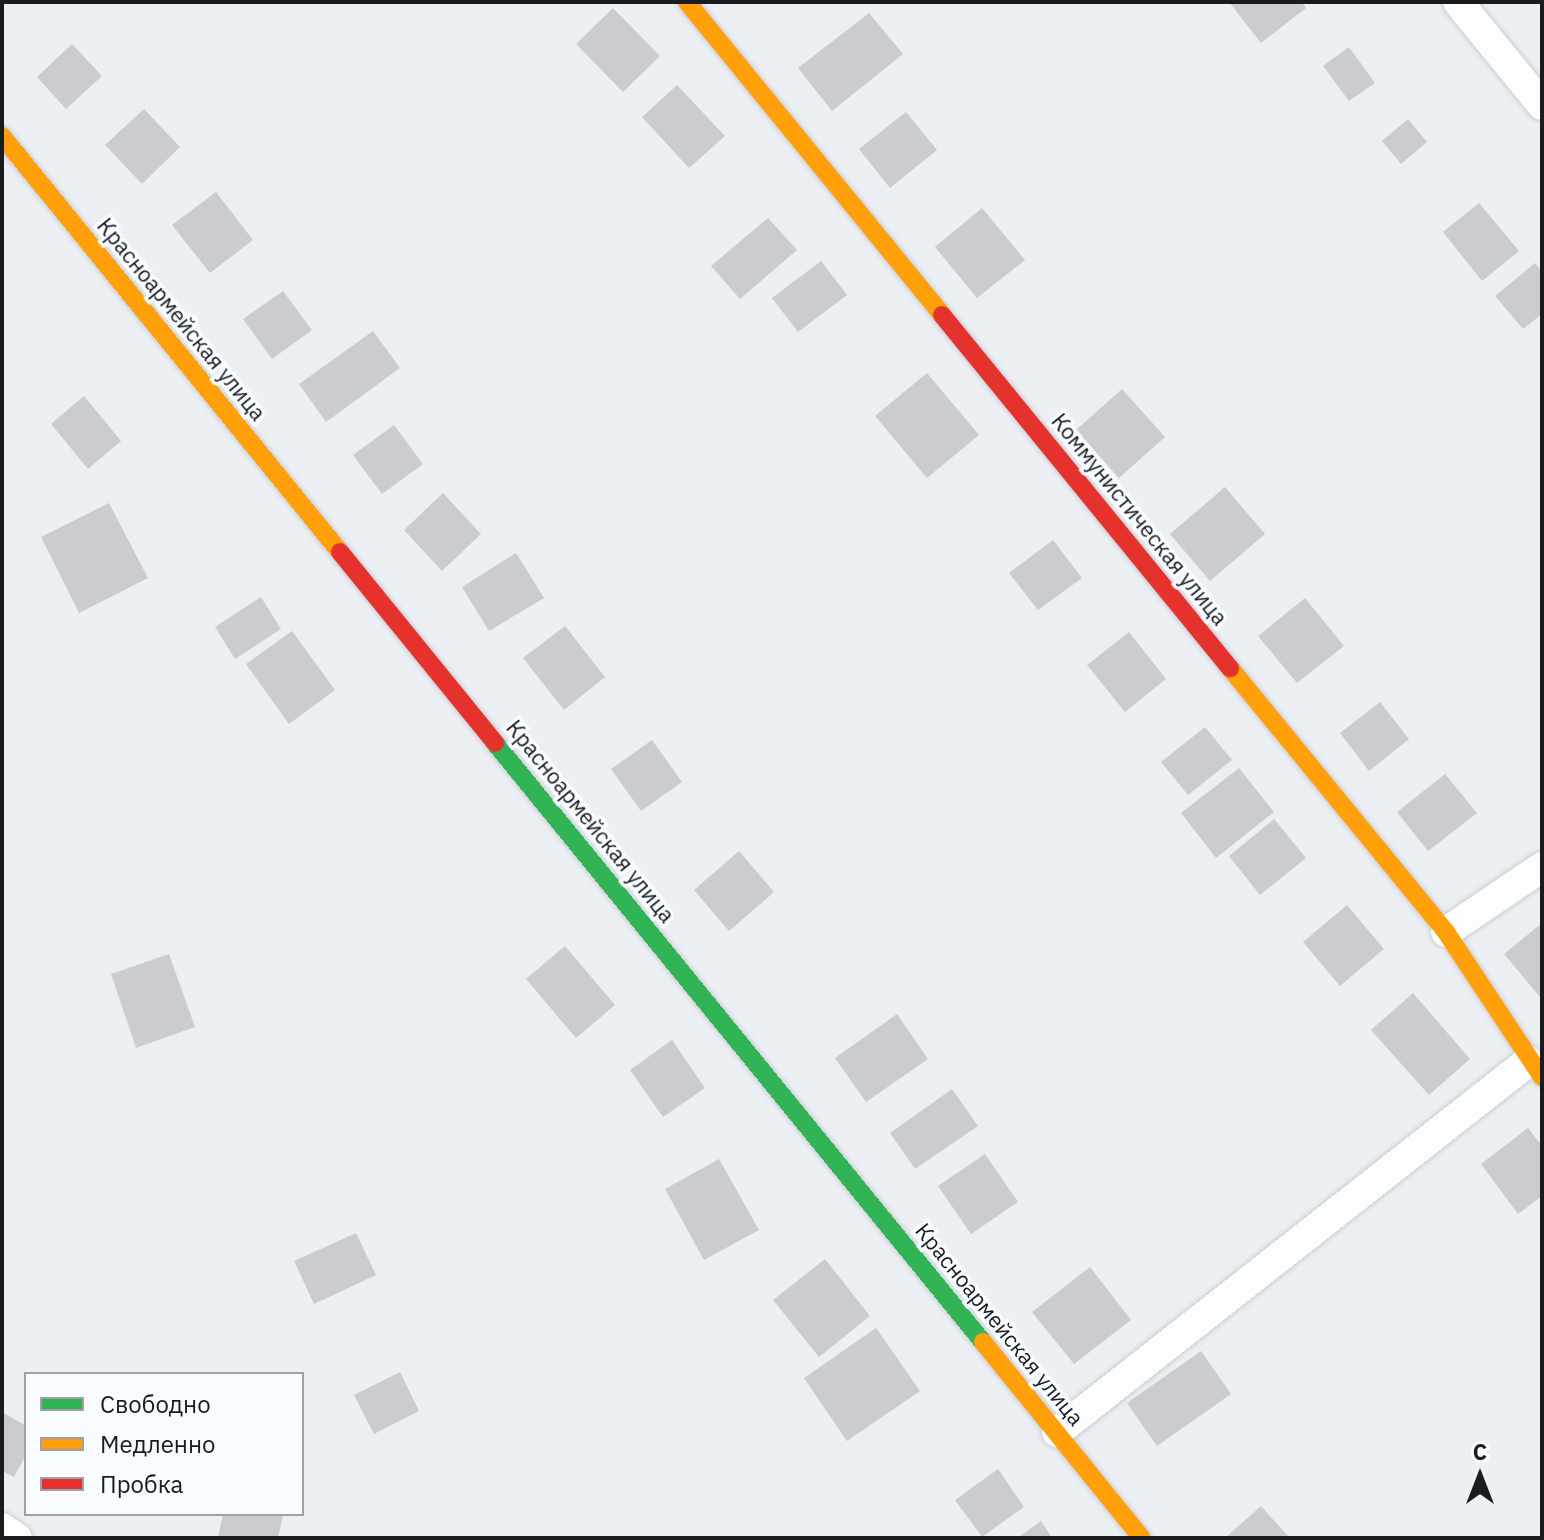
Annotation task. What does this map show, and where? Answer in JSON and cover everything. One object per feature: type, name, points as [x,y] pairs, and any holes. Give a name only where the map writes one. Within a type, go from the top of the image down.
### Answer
[{"type":"street","name":"Коммунистическая улица","points":[[687,2],[1446,932],[1535,1069]]},
{"type":"street","points":[[1458,2],[1542,105]]},
{"type":"street","name":"Красноармейская улица","points":[[2,136],[1142,1538]]},
{"type":"street","points":[[1446,932],[1542,867]]},
{"type":"street","points":[[1057,1432],[1535,1069]]},
{"type":"street","points":[[2,1528],[17,1538]]},
{"type":"building","points":[[1229,2],[1302,2],[1306,8],[1261,43]]},
{"type":"building","points":[[613,8],[660,56],[623,92],[576,44]]},
{"type":"building","points":[[869,13],[903,54],[832,111],[798,68]]},
{"type":"building","points":[[72,44],[102,76],[66,109],[37,77]]},
{"type":"building","points":[[1349,47],[1375,83],[1349,101],[1323,66]]},
{"type":"building","points":[[677,85],[725,136],[689,168],[642,117]]},
{"type":"building","points":[[144,109],[180,147],[142,184],[105,145]]},
{"type":"building","points":[[906,112],[937,150],[890,188],[859,149]]},
{"type":"building","points":[[1408,119],[1427,142],[1401,164],[1382,141]]},
{"type":"building","points":[[216,192],[253,240],[210,273],[172,225]]},
{"type":"building","points":[[1479,203],[1519,251],[1482,281],[1443,232]]},
{"type":"building","points":[[982,208],[1025,260],[977,298],[935,247]]},
{"type":"building","points":[[768,218],[797,250],[740,299],[711,266]]},
{"type":"building","points":[[821,261],[847,295],[798,332],[772,298]]},
{"type":"building","points":[[1535,263],[1542,272],[1542,314],[1523,329],[1495,296]]},
{"type":"building","points":[[283,291],[312,330],[272,359],[243,319]]},
{"type":"building","points":[[373,331],[400,368],[326,422],[299,384]]},
{"type":"building","points":[[927,373],[979,435],[927,478],[875,416]]},
{"type":"building","points":[[1122,389],[1165,437],[1119,478],[1076,430]]},
{"type":"building","points":[[84,396],[121,441],[88,469],[51,424]]},
{"type":"building","points":[[394,425],[423,464],[382,494],[353,455]]},
{"type":"building","points":[[1225,487],[1265,534],[1210,581],[1170,534]]},
{"type":"building","points":[[443,493],[481,534],[442,571],[404,530]]},
{"type":"building","points":[[109,503],[148,578],[79,613],[41,537]]},
{"type":"building","points":[[1053,540],[1082,578],[1038,610],[1009,573]]},
{"type":"building","points":[[516,553],[544,598],[489,631],[462,587]]},
{"type":"building","points":[[261,597],[281,629],[235,659],[215,627]]},
{"type":"building","points":[[1305,598],[1344,646],[1297,683],[1258,636]]},
{"type":"building","points":[[565,626],[605,677],[564,710],[523,658]]},
{"type":"building","points":[[292,631],[335,690],[289,724],[246,664]]},
{"type":"building","points":[[1129,632],[1166,679],[1125,712],[1087,665]]},
{"type":"building","points":[[1380,702],[1409,739],[1369,771],[1340,733]]},
{"type":"building","points":[[1205,727],[1232,760],[1188,795],[1161,762]]},
{"type":"building","points":[[652,740],[682,782],[641,811],[611,769]]},
{"type":"building","points":[[1239,768],[1274,812],[1216,858],[1181,813]]},
{"type":"building","points":[[1445,774],[1477,813],[1428,851],[1397,812]]},
{"type":"building","points":[[1274,819],[1306,858],[1260,895],[1229,856]]},
{"type":"building","points":[[739,851],[774,892],[729,931],[694,890]]},
{"type":"building","points":[[1347,905],[1384,949],[1340,986],[1303,942]]},
{"type":"building","points":[[1542,923],[1542,996],[1540,997],[1504,954]]},
{"type":"building","points":[[565,946],[615,1005],[576,1038],[526,979]]},
{"type":"building","points":[[169,954],[195,1027],[136,1048],[111,974]]},
{"type":"building","points":[[1413,993],[1470,1059],[1429,1095],[1371,1030]]},
{"type":"building","points":[[897,1014],[928,1059],[866,1102],[835,1058]]},
{"type":"building","points":[[672,1040],[705,1088],[663,1117],[630,1070]]},
{"type":"building","points":[[952,1089],[978,1126],[915,1169],[890,1133]]},
{"type":"building","points":[[1528,1128],[1542,1146],[1542,1196],[1518,1214],[1481,1164]]},
{"type":"building","points":[[985,1154],[1018,1202],[971,1234],[938,1186]]},
{"type":"building","points":[[719,1159],[759,1230],[704,1260],[665,1189]]},
{"type":"building","points":[[356,1233],[376,1275],[314,1304],[294,1261]]},
{"type":"building","points":[[825,1259],[870,1316],[819,1357],[773,1300]]},
{"type":"building","points":[[1090,1267],[1131,1320],[1074,1364],[1032,1312]]},
{"type":"building","points":[[876,1328],[920,1391],[847,1441],[804,1378]]},
{"type":"building","points":[[1201,1351],[1231,1394],[1157,1446],[1127,1403]]},
{"type":"building","points":[[400,1372],[419,1411],[374,1434],[354,1395]]},
{"type":"building","points":[[2,1412],[24,1425],[24,1459],[14,1477],[2,1471]]},
{"type":"building","points":[[998,1469],[1024,1507],[982,1537],[955,1500]]},
{"type":"building","points":[[1261,1506],[1290,1538],[1225,1538]]},
{"type":"building","points":[[223,1516],[283,1516],[278,1538],[218,1538]]},
{"type":"building","points":[[1041,1521],[1052,1538],[1017,1538]]},
{"type":"traffic: fast","points":[[495,743],[983,1342]]},
{"type":"traffic: slow","points":[[687,2],[942,315]]},
{"type":"traffic: slow","points":[[2,136],[340,552]]},
{"type":"traffic: slow","points":[[1230,668],[1446,932],[1542,1077]]},
{"type":"traffic: slow","points":[[983,1342],[1142,1538]]},
{"type":"traffic: jam","points":[[942,315],[1230,668]]},
{"type":"traffic: jam","points":[[340,552],[495,743]]}]
